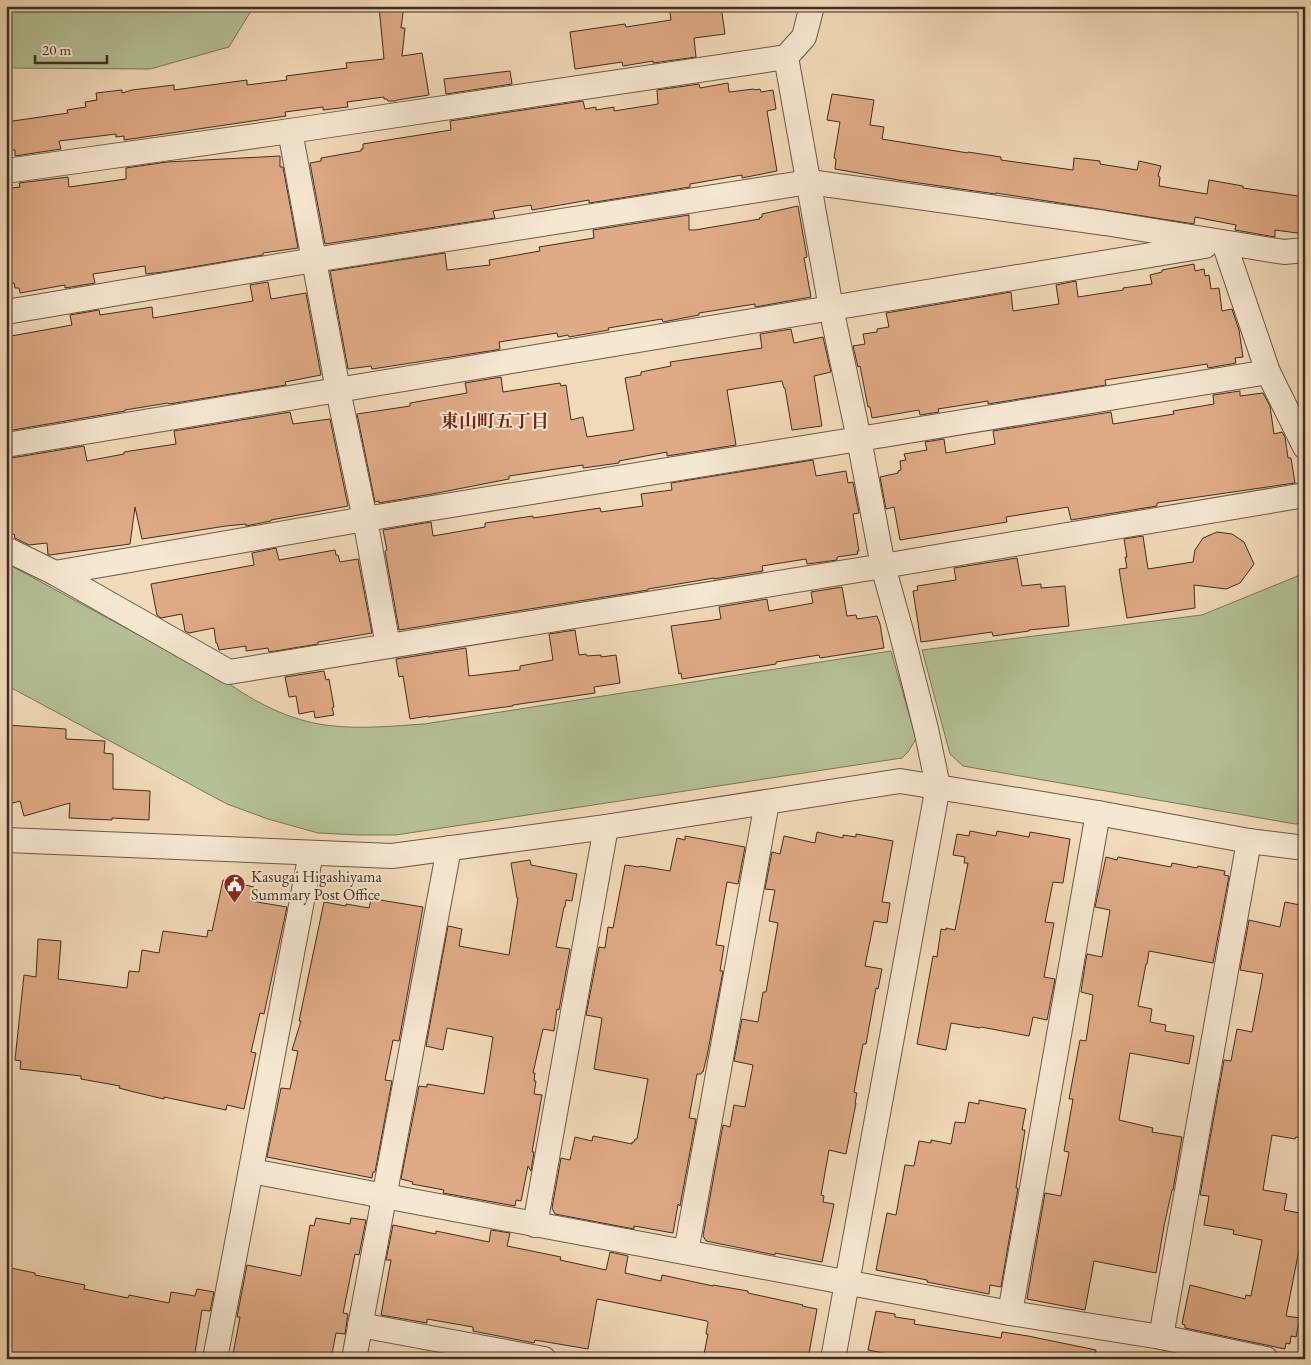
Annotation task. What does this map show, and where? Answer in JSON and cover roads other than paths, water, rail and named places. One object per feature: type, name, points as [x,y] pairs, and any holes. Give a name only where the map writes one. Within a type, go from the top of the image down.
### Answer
[{"type":"street","points":[[6,171],[786,57],[804,37],[812,6]]},
{"type":"street","points":[[786,57],[831,308],[859,439],[883,566],[926,729],[938,786],[833,1359]]},
{"type":"street","points":[[290,131],[388,646]]},
{"type":"street","points":[[6,312],[314,260],[809,182],[1105,223],[1284,252],[1305,250]]},
{"type":"street","points":[[6,445],[1224,243]]},
{"type":"street","points":[[1224,243],[1268,372],[1305,447]]},
{"type":"street","points":[[55,573],[365,519],[1268,372]]},
{"type":"street","points":[[6,549],[55,573],[229,672],[1305,496]]},
{"type":"street","points":[[6,840],[392,856],[606,827],[900,781],[938,786],[1249,842],[1305,848]]},
{"type":"street","points":[[686,1252],[766,802]]},
{"type":"street","points":[[1010,1313],[1098,814]]},
{"type":"street","points":[[535,1225],[606,827]]},
{"type":"street","points":[[1161,1337],[1249,842]]},
{"type":"street","points":[[354,1359],[449,848]]},
{"type":"street","points":[[215,1359],[311,852]]},
{"type":"street","points":[[251,1171],[1010,1313],[1161,1337],[1266,1359]]},
{"type":"street","points":[[360,1325],[544,1359]]},
{"type":"place","name":"Kasugai Higashiyama Summary Post Office","points":[[235,904]]},
{"type":"district","name":"東山町五丁目","points":[[495,421]]}]
